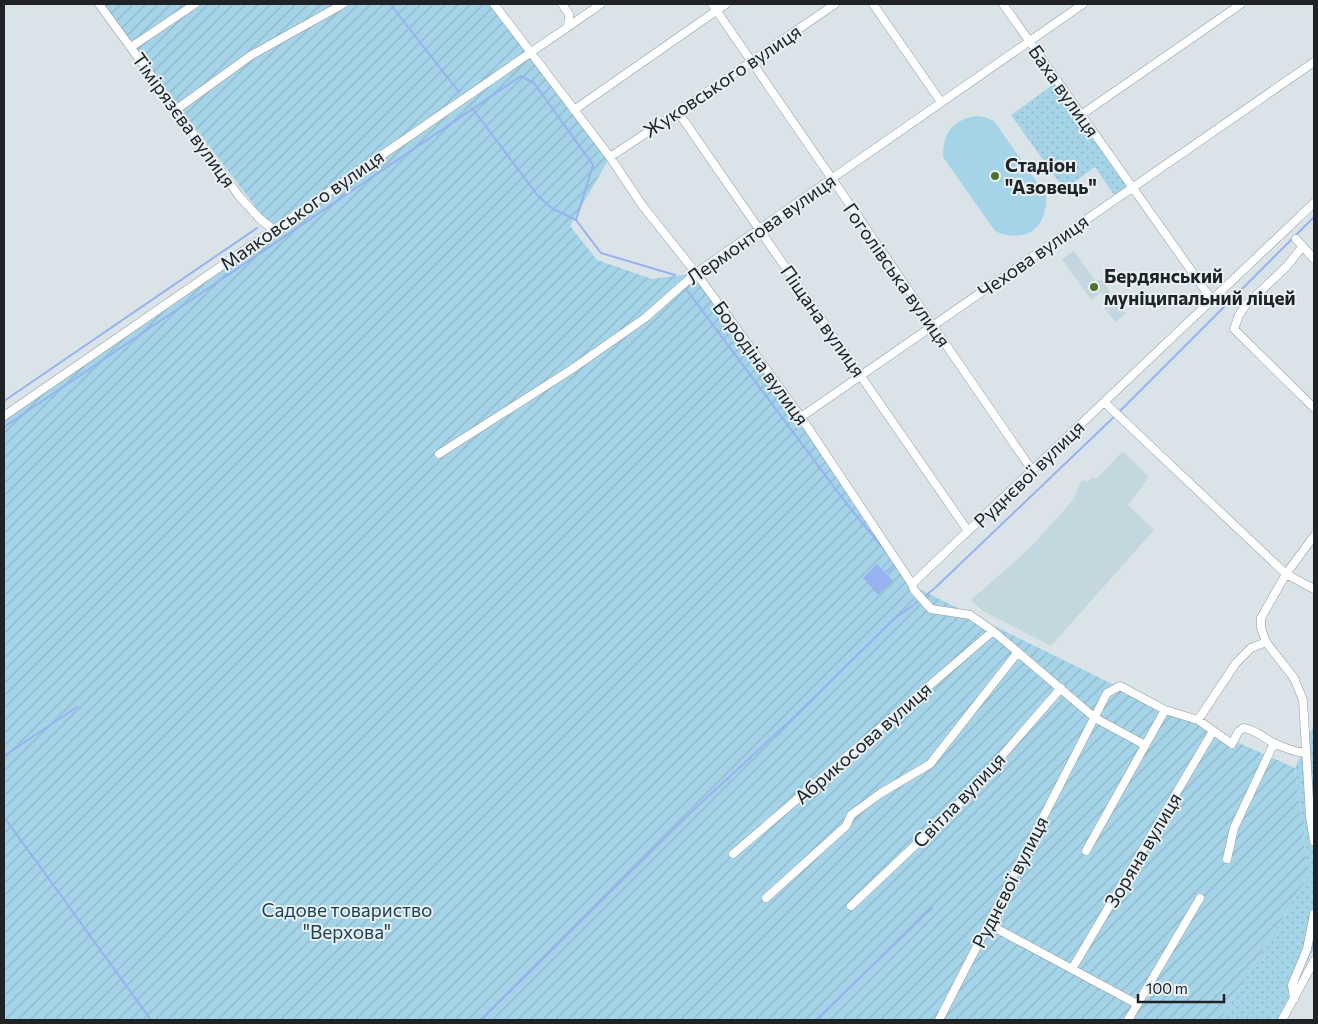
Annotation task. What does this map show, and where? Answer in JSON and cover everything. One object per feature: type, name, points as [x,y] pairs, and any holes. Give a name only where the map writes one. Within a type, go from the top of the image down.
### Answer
[{"type":"street","name":"Тімірязєва вулиця","points":[[99,4],[177,108],[239,196],[260,220],[274,230]]},
{"type":"street","points":[[131,47],[194,4]]},
{"type":"street","points":[[177,108],[250,56],[343,4]]},
{"type":"street","name":"Бородіна вулиця","points":[[494,4],[610,157],[642,205],[696,273],[801,417],[914,587]]},
{"type":"street","points":[[562,4],[569,14],[568,26]]},
{"type":"street","name":"Маяковського вулиця","points":[[4,416],[601,4]]},
{"type":"street","points":[[574,110],[714,7],[726,4]]},
{"type":"street","name":"Жуковського вулиця","points":[[610,157],[835,4]]},
{"type":"street","points":[[873,4],[942,102]]},
{"type":"street","name":"Баха вулиця","points":[[1003,4],[1212,300]]},
{"type":"street","name":"Лермонтова вулиця","points":[[439,454],[572,369],[645,318],[696,273],[1083,4]]},
{"type":"street","points":[[1081,115],[1241,4]]},
{"type":"street","name":"Гоголівська вулиця","points":[[714,7],[1032,470]]},
{"type":"street","name":"Чехова вулиця","points":[[801,417],[1314,62]]},
{"type":"street","name":"Піщана вулиця","points":[[678,112],[968,531]]},
{"type":"street","name":"Руднєвої вулиця","points":[[914,587],[968,531],[1314,203]]},
{"type":"street","points":[[1296,239],[1314,259]]},
{"type":"street","points":[[1302,247],[1287,266],[1246,305],[1239,315],[1234,329],[1314,408]]},
{"type":"street","points":[[1104,402],[1125,424],[1286,574],[1314,589]]},
{"type":"street","points":[[1314,536],[1286,574],[1261,618],[1261,628],[1266,642],[1294,678],[1303,700],[1310,816],[1314,841]]},
{"type":"street","points":[[914,587],[931,609],[970,614],[994,631],[1095,718],[1145,745]]},
{"type":"street","name":"Абрикосова вулиця","points":[[734,854],[994,631]]},
{"type":"street","points":[[1198,720],[1236,663],[1251,648],[1266,642]]},
{"type":"street","points":[[766,898],[846,826],[851,815],[881,793],[930,764],[1018,652]]},
{"type":"street","name":"Руднєвої вулиця","points":[[939,1020],[1107,692],[1120,686],[1165,710],[1198,720],[1232,744],[1238,732],[1243,728],[1249,728],[1274,743],[1306,753]]},
{"type":"street","name":"Світла вулиця","points":[[850,906],[967,796],[1061,688]]},
{"type":"street","points":[[1086,851],[1165,710]]},
{"type":"street","name":"Зоряна вулиця","points":[[1072,969],[1214,731]]},
{"type":"street","points":[[1227,859],[1234,828],[1274,743]]},
{"type":"street","points":[[1128,1020],[1200,898]]},
{"type":"street","points":[[1294,999],[1292,985],[1307,949],[1314,914]]},
{"type":"street","points":[[988,924],[1137,1004]]},
{"type":"street","points":[[1282,1020],[1314,961]]},
{"type":"shaded area","name":"Бердянський муніципальний ліцей","points":[[1074,251],[1096,282],[1101,279],[1126,314],[1115,322],[1104,307],[1110,302],[1101,292],[1091,300],[1062,259]]},
{"type":"shaded area","points":[[1123,451],[1149,477],[1128,505],[1154,530],[1051,646],[983,611],[971,600],[1030,548],[1073,500],[1082,480],[1087,482],[1093,477],[1096,479]]},
{"type":"green space","points":[[102,4],[493,4],[529,52],[273,230]]},
{"type":"green space","name":"Садове товариство \"Верхова\"","points":[[530,53],[610,157],[570,226],[597,260],[652,279],[696,273],[801,417],[911,585],[1165,710],[1295,768],[1308,876],[1220,1020],[4,1020],[4,418]]},
{"type":"green space","points":[[1054,84],[1127,186],[1114,195],[1095,167],[1064,189],[1011,115]]},
{"type":"green space","name":"Стадіон \"Азовець\"","points":[[975,116],[985,117],[994,121],[1046,195],[1046,206],[1039,224],[1025,234],[1016,236],[1006,235],[995,231],[943,157],[943,149],[950,130],[960,121]]},
{"type":"green space","points":[[1314,725],[1314,948],[1277,1020],[1220,1020],[1308,876],[1295,768]]},
{"type":"water","points":[[877,564],[893,581],[878,595],[863,578]]},
{"type":"waterway","points":[[390,4],[459,92]]},
{"type":"waterway","points":[[4,427],[521,76],[534,83],[593,165],[576,220],[601,253],[675,275]]},
{"type":"waterway","points":[[472,108],[538,196],[553,209],[576,220]]},
{"type":"waterway","points":[[1118,413],[1314,217]]},
{"type":"waterway","points":[[4,401],[257,228]]},
{"type":"waterway","points":[[686,289],[846,503],[887,553]]},
{"type":"waterway","points":[[924,597],[1115,416]]},
{"type":"waterway","points":[[885,573],[895,564]]},
{"type":"waterway","points":[[481,1020],[686,817],[793,718],[894,619],[920,600]]},
{"type":"waterway","points":[[4,756],[77,707]]},
{"type":"waterway","points":[[4,817],[151,1020]]},
{"type":"waterway","points":[[816,1020],[932,908]]},
{"type":"place","name":"Стадіон \"Азовець\"","points":[[995,176]]},
{"type":"place","name":"Бердянський муніципальний ліцей","points":[[1094,287]]}]
